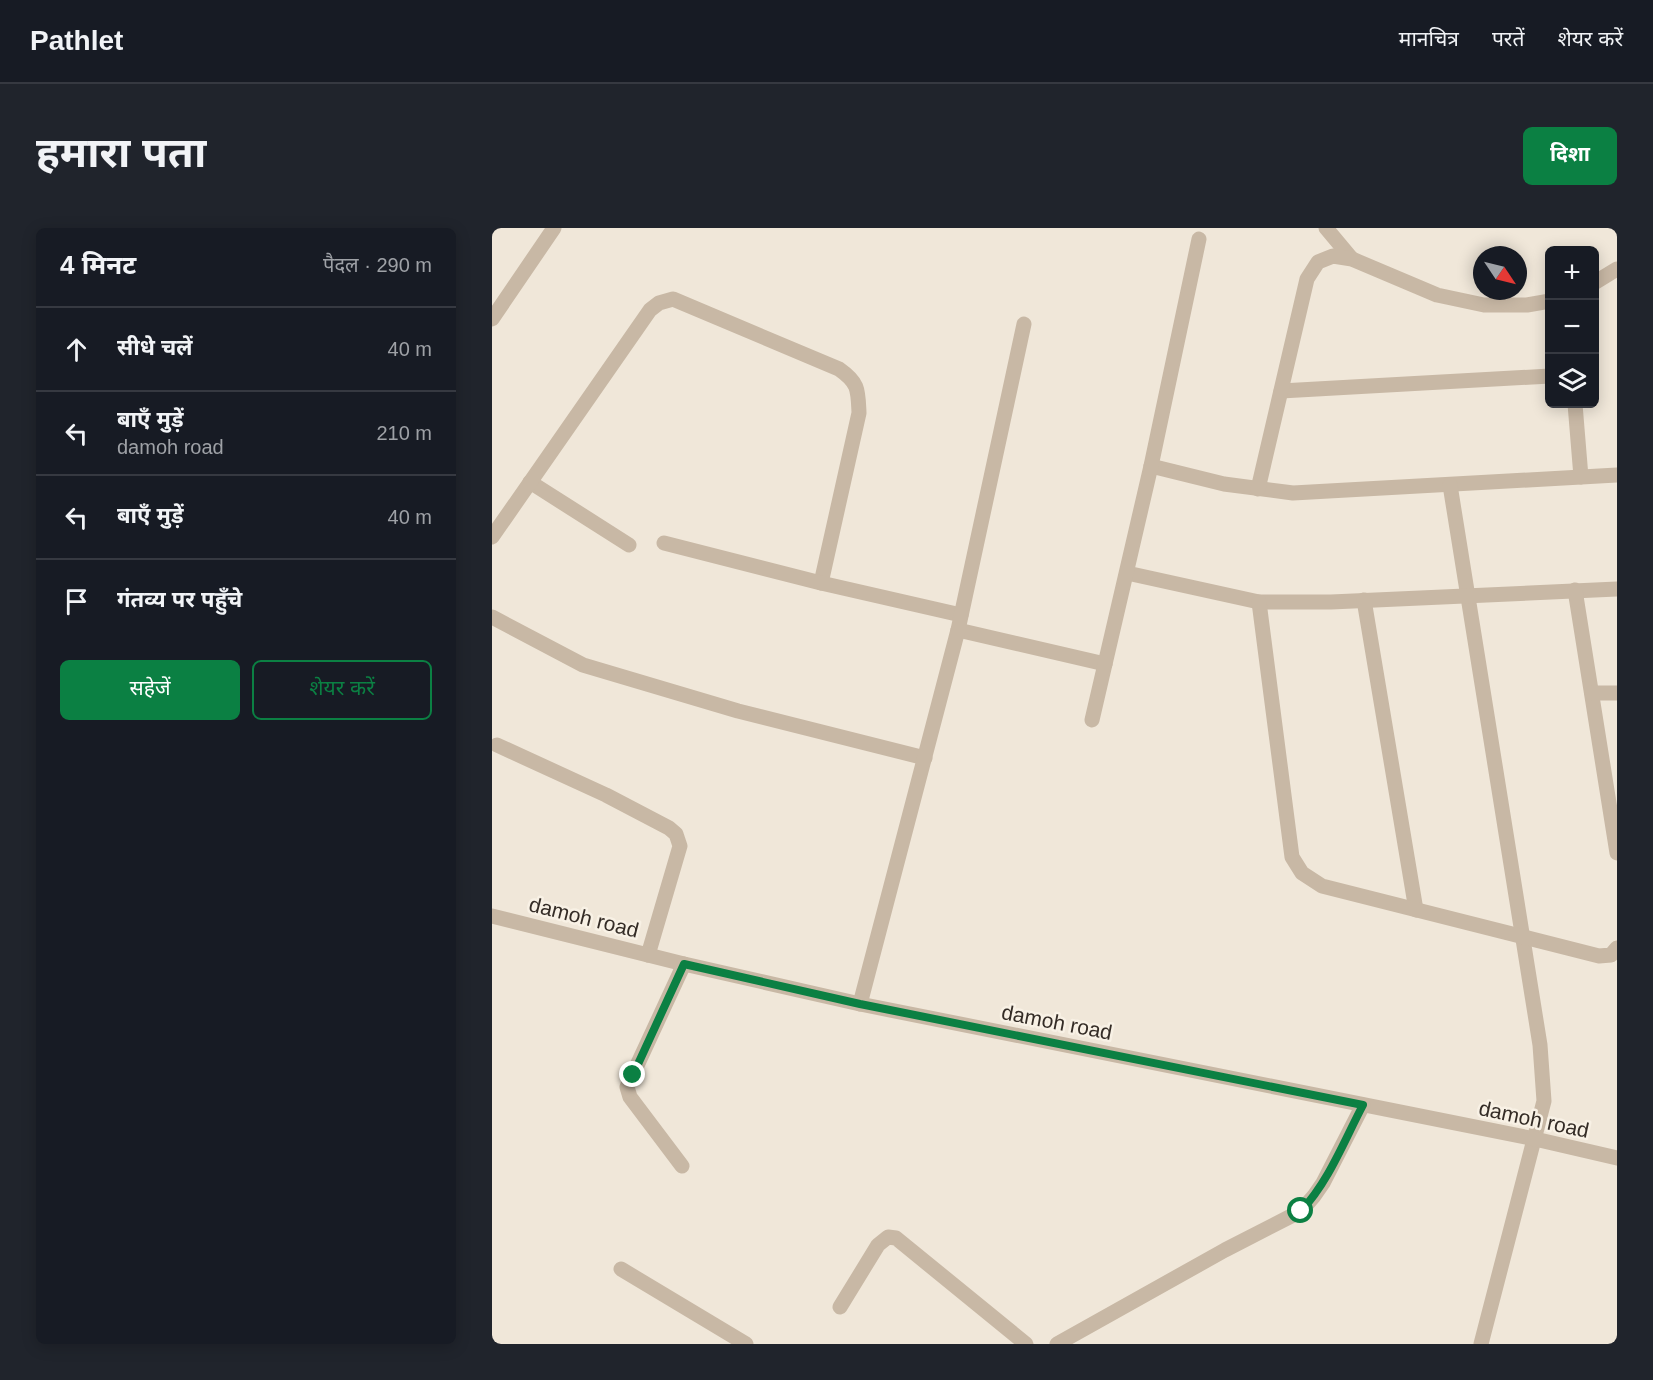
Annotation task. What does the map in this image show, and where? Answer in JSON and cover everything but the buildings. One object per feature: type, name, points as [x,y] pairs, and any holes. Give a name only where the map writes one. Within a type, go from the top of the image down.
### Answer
[{"type":"street","points":[[492,319],[554,228]]},
{"type":"street","points":[[1326,228],[1352,259]]},
{"type":"street","points":[[1092,720],[1151,466],[1199,239]]},
{"type":"street","points":[[1258,489],[1307,279],[1318,262],[1333,256],[1352,259],[1437,295],[1484,305],[1527,305],[1545,302]]},
{"type":"street","points":[[1599,280],[1617,269]]},
{"type":"street","points":[[492,537],[650,310],[673,298],[839,369],[853,379],[858,391],[859,413],[821,583]]},
{"type":"street","points":[[860,1004],[959,622],[1024,324]]},
{"type":"street","points":[[1281,391],[1545,376]]},
{"type":"street","points":[[1575,408],[1581,477]]},
{"type":"street","points":[[1151,466],[1224,484],[1293,493],[1617,475]]},
{"type":"street","points":[[530,482],[629,545]]},
{"type":"street","points":[[1450,485],[1523,937],[1543,1070],[1545,1101],[1481,1344]]},
{"type":"street","points":[[664,543],[821,583],[1105,664]]},
{"type":"street","points":[[1127,573],[1259,602],[1364,600],[1617,588]]},
{"type":"street","points":[[1575,590],[1613,802],[1617,853]]},
{"type":"street","points":[[1364,600],[1416,910]]},
{"type":"street","points":[[1259,602],[1292,857],[1302,873],[1322,886],[1599,956],[1611,955],[1617,948]]},
{"type":"street","points":[[492,616],[583,665],[738,711],[925,758]]},
{"type":"street","points":[[1592,693],[1617,693]]},
{"type":"street","points":[[497,745],[606,795],[669,828],[676,834],[680,846],[648,955]]},
{"type":"street","name":"damoh road","points":[[492,916],[684,964],[860,1004],[1535,1139],[1617,1158]]},
{"type":"street","points":[[682,1166],[630,1097],[627,1087],[684,964]]},
{"type":"street","points":[[1057,1344],[1225,1250],[1301,1211],[1323,1183],[1363,1105]]},
{"type":"street","points":[[840,1307],[878,1245],[888,1237],[896,1238],[1026,1344]]},
{"type":"street","points":[[621,1269],[746,1344]]},
{"type":"route","points":[[633,1075],[684,964],[860,1004],[1363,1105],[1323,1183],[1301,1211]]}]
